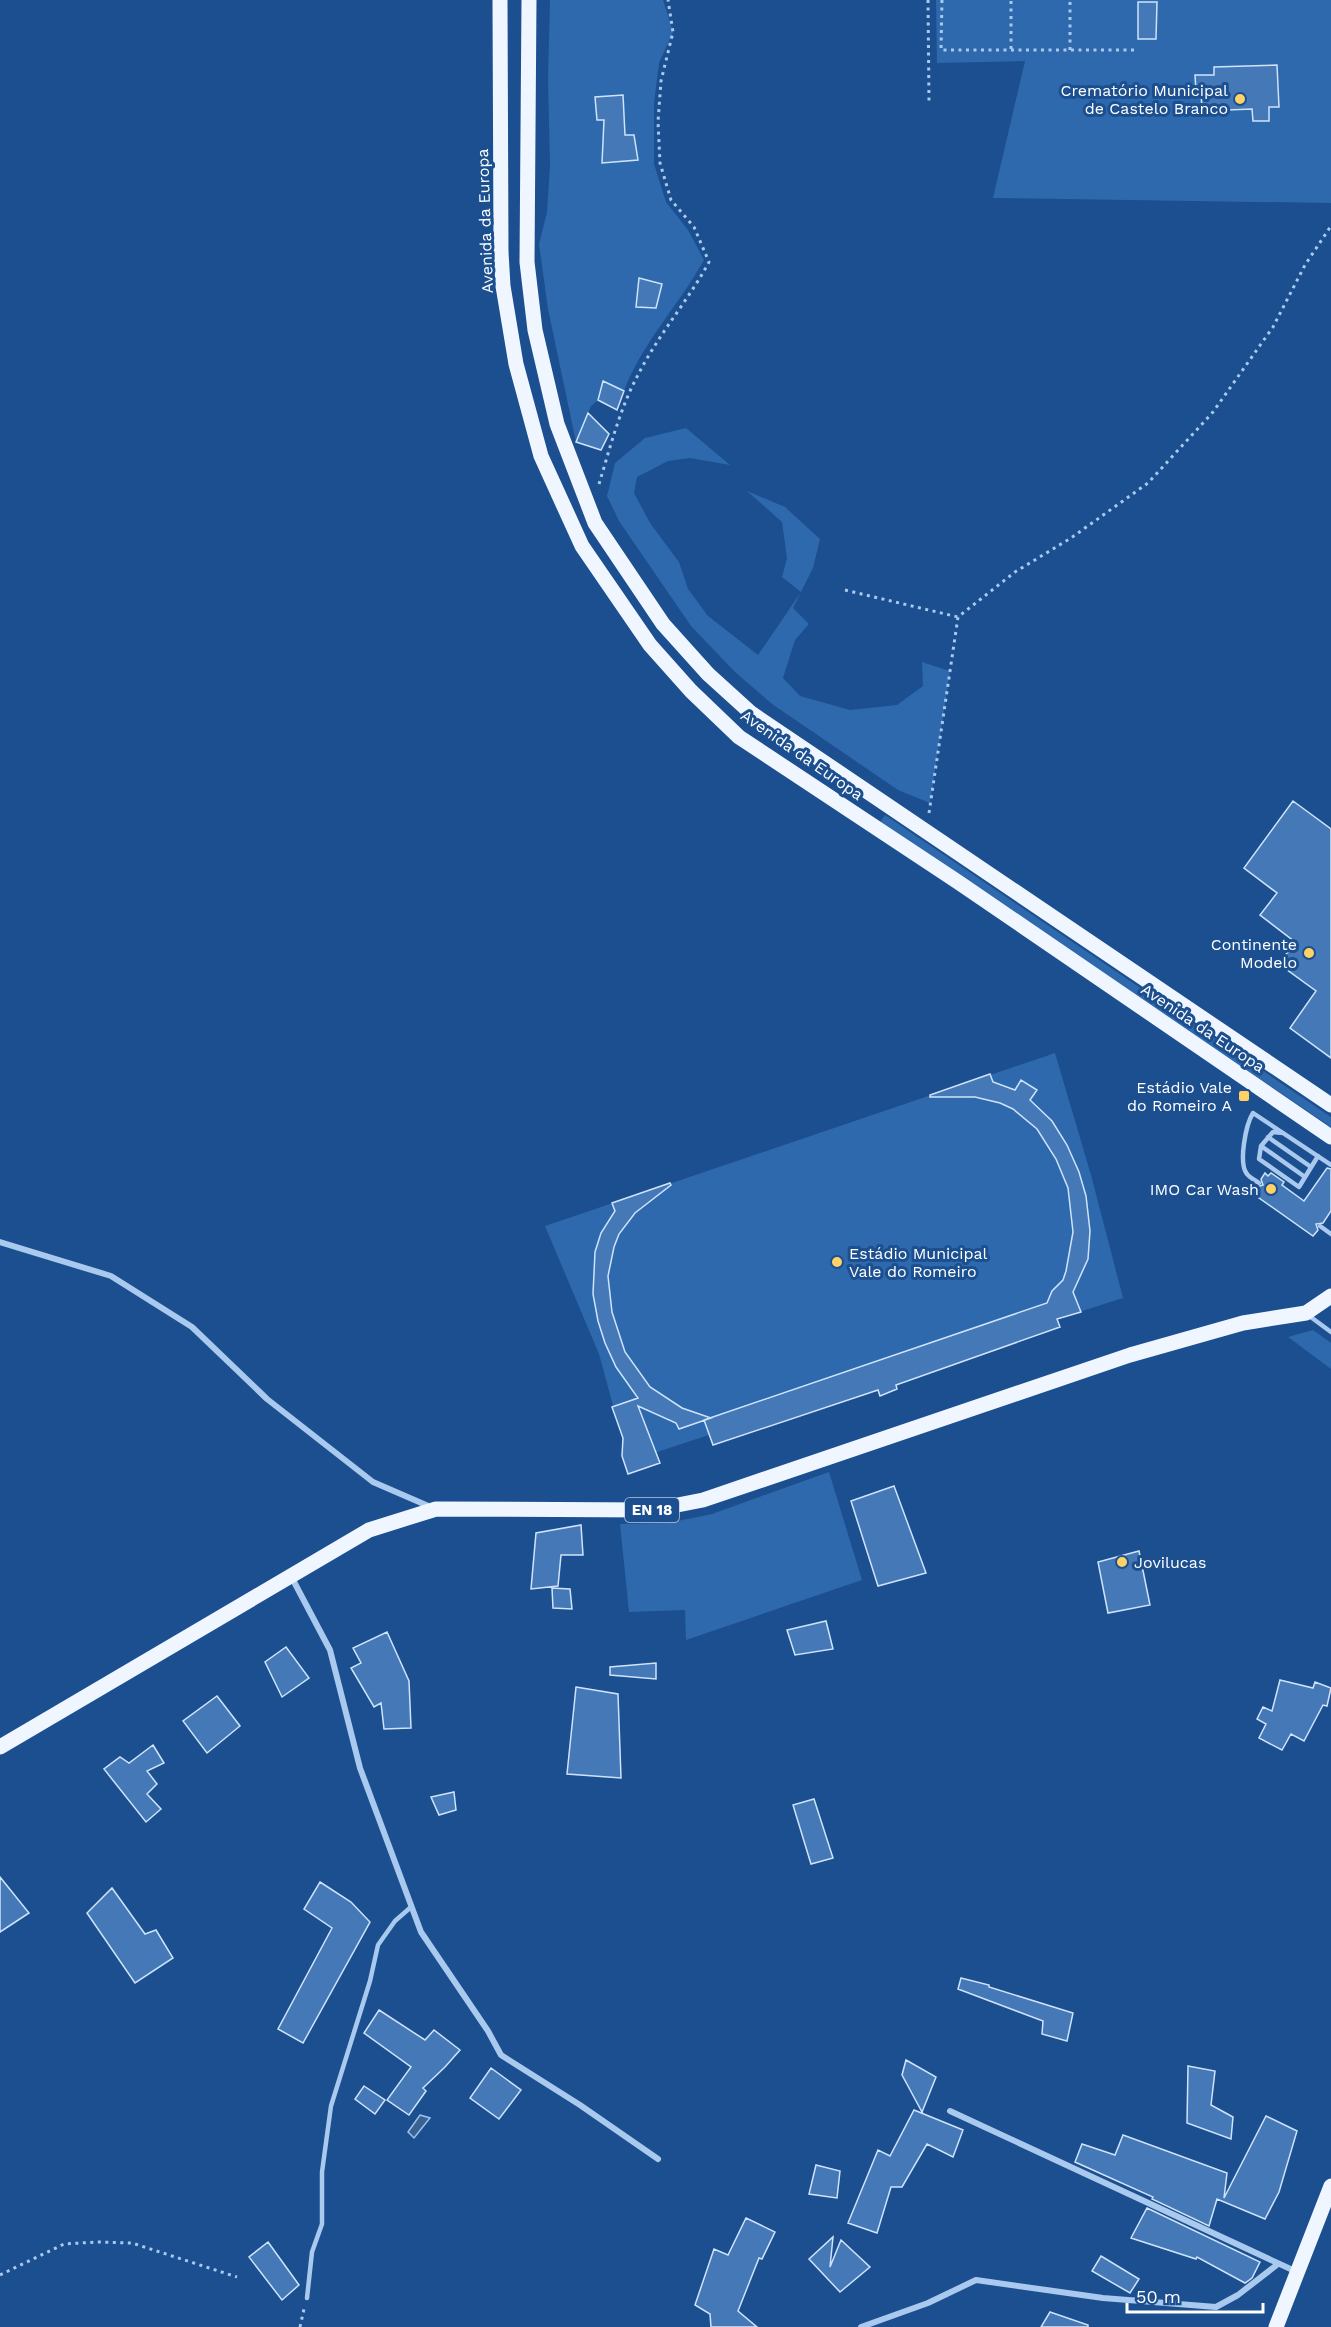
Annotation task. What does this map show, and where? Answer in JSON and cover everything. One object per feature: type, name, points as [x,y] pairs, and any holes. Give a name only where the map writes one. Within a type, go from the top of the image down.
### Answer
[{"type":"main road","name":"Avenida da Europa","points":[[500,0],[501,252],[503,286],[516,364],[541,456],[582,546],[650,645],[691,691],[739,736],[958,882],[1331,1137]]},
{"type":"main road","name":"Avenida da Europa","points":[[529,0],[527,262],[535,330],[558,424],[595,523],[663,624],[708,674],[751,713],[1331,1105]]},
{"type":"main road","name":"EN 18","points":[[0,1747],[369,1530],[436,1509],[652,1510],[703,1500],[1130,1355],[1243,1323],[1306,1313],[1331,1296]]},
{"type":"main road","points":[[1276,2327],[1331,2186]]},
{"type":"street","points":[[0,1242],[111,1276],[192,1327],[267,1399],[373,1482],[436,1509]]},
{"type":"street","points":[[291,1576],[330,1650],[360,1768],[421,1932],[488,2031],[501,2055],[580,2105],[658,2159]]},
{"type":"street","points":[[950,2111],[1297,2272]]},
{"type":"street","points":[[861,2327],[928,2303],[976,2280],[1103,2298],[1216,2307],[1238,2295],[1278,2264]]},
{"type":"lane","points":[[1259,1183],[1246,1174],[1243,1164],[1248,1121],[1253,1113],[1331,1165]]},
{"type":"lane","points":[[1284,1133],[1273,1132],[1268,1137],[1261,1146],[1261,1161],[1299,1187],[1318,1156]]},
{"type":"lane","points":[[1268,1137],[1311,1167]]},
{"type":"lane","points":[[1261,1146],[1305,1177]]},
{"type":"lane","points":[[1320,1226],[1331,1234]]},
{"type":"lane","points":[[1306,1313],[1331,1332]]},
{"type":"lane","points":[[306,2298],[312,2252],[322,2224],[322,2172],[331,2106],[370,1980],[378,1945],[395,1921],[411,1907]]},
{"type":"path","points":[[588,501],[596,491],[637,376],[666,327],[692,293],[709,262],[694,227],[671,200],[660,162],[658,122],[661,81],[673,32],[668,0]]},
{"type":"path","points":[[928,0],[929,101]]},
{"type":"path","points":[[942,0],[940,50],[1134,50]]},
{"type":"path","points":[[1011,0],[1011,50]]},
{"type":"path","points":[[1070,0],[1070,50]]},
{"type":"path","points":[[926,831],[958,617],[1015,572],[1071,538],[1148,483],[1219,403],[1273,327],[1305,265],[1331,226]]},
{"type":"path","points":[[845,590],[958,617]]},
{"type":"path","points":[[0,2275],[64,2244],[97,2242],[132,2243],[237,2277]]},
{"type":"path","points":[[300,2327],[306,2298]]},
{"type":"shaded area","points":[[550,0],[663,0],[673,32],[659,63],[654,103],[654,164],[666,202],[688,230],[704,260],[651,340],[624,391],[603,382],[598,400],[591,406],[576,442],[548,309],[539,244],[547,212],[550,166],[548,79]]},
{"type":"shaded area","points":[[936,0],[1331,0],[1331,203],[993,198],[1025,61],[937,63]]},
{"type":"shaded area","points":[[686,428],[730,465],[690,458],[668,461],[637,477],[634,493],[650,523],[679,562],[688,589],[708,616],[758,655],[801,592],[793,608],[809,624],[795,640],[783,678],[800,696],[850,710],[897,705],[923,686],[922,662],[950,671],[930,803],[898,790],[772,704],[735,672],[691,626],[619,521],[607,496],[615,463],[645,438]]},
{"type":"shaded area","points":[[747,491],[785,507],[820,539],[813,568],[801,592],[782,577],[787,558],[782,522]]},
{"type":"shaded area","points":[[885,815],[1331,1117],[1331,1127],[880,822]]},
{"type":"shaded area","name":"Estádio Municipal Vale do Romeiro","points":[[1055,1053],[1091,1175],[1123,1298],[1057,1319],[1060,1327],[896,1385],[897,1389],[880,1396],[877,1390],[713,1445],[709,1435],[657,1452],[660,1463],[628,1474],[622,1456],[623,1442],[599,1354],[545,1226]]},
{"type":"shaded area","points":[[1313,1330],[1331,1343],[1331,1369],[1288,1337]]},
{"type":"shaded area","points":[[829,1472],[862,1580],[686,1640],[685,1610],[629,1612],[620,1524],[668,1523],[712,1514]]},
{"type":"shaded area","points":[[420,2115],[430,2118],[414,2138],[408,2132]]},
{"type":"building","points":[[1138,2],[1157,2],[1156,39],[1138,39]]},
{"type":"building","name":"Crematório Municipal de Castelo Branco","points":[[1277,65],[1279,107],[1269,107],[1269,121],[1253,121],[1252,109],[1202,111],[1201,92],[1196,92],[1195,75],[1214,75],[1214,67]]},
{"type":"building","points":[[623,95],[625,135],[634,135],[638,160],[602,163],[604,120],[597,120],[595,97]]},
{"type":"building","points":[[639,278],[662,284],[656,308],[636,307]]},
{"type":"building","points":[[603,381],[624,391],[617,410],[598,400]]},
{"type":"building","points":[[588,413],[609,434],[601,450],[576,442]]},
{"type":"building","points":[[1293,801],[1331,829],[1331,1058],[1290,1028],[1316,991],[1279,964],[1295,942],[1260,915],[1277,893],[1244,868]]},
{"type":"building","points":[[990,1074],[993,1082],[1015,1090],[1021,1080],[1037,1090],[1030,1100],[1052,1121],[1067,1145],[1079,1172],[1086,1196],[1090,1231],[1088,1259],[1073,1292],[1081,1312],[1057,1319],[1060,1327],[896,1385],[897,1389],[880,1396],[878,1390],[713,1445],[704,1420],[1047,1303],[1052,1291],[1063,1280],[1073,1232],[1068,1188],[1056,1159],[1037,1129],[1013,1109],[1000,1103],[975,1097],[930,1097],[930,1095]]},
{"type":"building","name":"IMO Car Wash","points":[[1327,1168],[1331,1169],[1331,1211],[1323,1223],[1316,1224],[1318,1230],[1313,1236],[1252,1193],[1256,1187],[1263,1185],[1261,1179],[1265,1173],[1268,1176],[1271,1173],[1284,1182],[1282,1185],[1304,1201]]},
{"type":"building","points":[[670,1183],[671,1185],[635,1213],[619,1234],[608,1276],[612,1312],[625,1352],[650,1387],[682,1408],[711,1418],[679,1429],[676,1423],[638,1406],[660,1463],[628,1474],[622,1456],[623,1438],[612,1407],[638,1398],[616,1367],[598,1321],[593,1294],[595,1252],[601,1233],[615,1211],[612,1203]]},
{"type":"building","points":[[894,1486],[926,1573],[878,1586],[851,1501]]},
{"type":"building","points":[[581,1525],[583,1555],[561,1555],[558,1586],[531,1589],[536,1533]]},
{"type":"building","points":[[1139,1551],[1150,1605],[1108,1613],[1098,1562]]},
{"type":"building","points":[[552,1588],[570,1589],[572,1609],[553,1608]]},
{"type":"building","points":[[826,1621],[833,1649],[795,1655],[787,1630]]},
{"type":"building","points":[[387,1632],[409,1681],[411,1728],[384,1729],[381,1703],[374,1707],[351,1668],[361,1663],[353,1648]]},
{"type":"building","points":[[286,1647],[309,1678],[282,1697],[265,1662]]},
{"type":"building","points":[[656,1663],[656,1679],[610,1675],[610,1667]]},
{"type":"building","points":[[1280,1680],[1313,1688],[1315,1682],[1331,1688],[1327,1706],[1323,1705],[1304,1741],[1291,1734],[1282,1750],[1259,1738],[1266,1724],[1257,1719],[1263,1707],[1272,1711]]},
{"type":"building","points":[[576,1687],[618,1694],[621,1778],[567,1774]]},
{"type":"building","points":[[217,1696],[240,1726],[207,1753],[183,1721]]},
{"type":"building","points":[[153,1745],[164,1763],[147,1771],[157,1784],[147,1794],[161,1809],[146,1822],[104,1769],[120,1757],[129,1763]]},
{"type":"building","points":[[454,1792],[456,1810],[439,1815],[431,1797]]},
{"type":"building","points":[[814,1799],[833,1858],[811,1864],[793,1805]]},
{"type":"building","points":[[0,1877],[29,1913],[0,1932]]},
{"type":"building","points":[[320,1882],[351,1902],[370,1922],[303,2043],[278,2029],[332,1928],[304,1909]]},
{"type":"building","points":[[112,1888],[145,1934],[156,1930],[173,1958],[135,1983],[87,1913]]},
{"type":"building","points":[[961,1978],[1073,2013],[1067,2041],[1042,2034],[1043,2021],[958,1989]]},
{"type":"building","points":[[379,2010],[425,2040],[434,2030],[460,2050],[423,2088],[426,2091],[409,2115],[387,2100],[411,2067],[364,2033]]},
{"type":"building","points":[[906,2060],[936,2077],[922,2112],[902,2075]]},
{"type":"building","points":[[1188,2066],[1215,2071],[1211,2105],[1233,2117],[1231,2139],[1187,2123]]},
{"type":"building","points":[[491,2068],[521,2090],[499,2119],[470,2098]]},
{"type":"building","points":[[364,2086],[385,2100],[375,2114],[355,2099]]},
{"type":"building","points":[[914,2110],[963,2130],[953,2157],[927,2144],[902,2187],[891,2187],[877,2233],[848,2223],[878,2150],[890,2156]]},
{"type":"building","points":[[1266,2116],[1297,2131],[1279,2192],[1265,2219],[1217,2199],[1209,2226],[1152,2199],[1153,2197],[1075,2162],[1082,2144],[1115,2155],[1123,2135],[1227,2173],[1224,2198]]},
{"type":"building","points":[[816,2165],[840,2171],[837,2198],[809,2194]]},
{"type":"building","points":[[1147,2208],[1260,2262],[1252,2278],[1245,2283],[1197,2257],[1196,2259],[1131,2238]]},
{"type":"building","points":[[746,2218],[775,2232],[762,2259],[759,2258],[738,2311],[757,2327],[711,2327],[710,2314],[695,2305],[714,2249],[728,2255]]},
{"type":"building","points":[[833,2237],[830,2267],[841,2240],[870,2267],[840,2292],[809,2259]]},
{"type":"building","points":[[268,2242],[299,2285],[282,2300],[249,2257]]},
{"type":"building","points":[[1101,2256],[1139,2279],[1130,2293],[1092,2271]]},
{"type":"building","points":[[1050,2312],[1088,2325],[1088,2327],[1041,2327]]},
{"type":"place","name":"Crematório Municipal de Castelo Branco","points":[[1240,99]]},
{"type":"place","name":"Continente Modelo","points":[[1309,953]]},
{"type":"place","name":"Estádio Vale do Romeiro A","points":[[1244,1096]]},
{"type":"place","name":"IMO Car Wash","points":[[1271,1189]]},
{"type":"place","name":"Estádio Municipal Vale do Romeiro","points":[[837,1262]]},
{"type":"place","name":"Jovilucas","points":[[1122,1562]]}]
